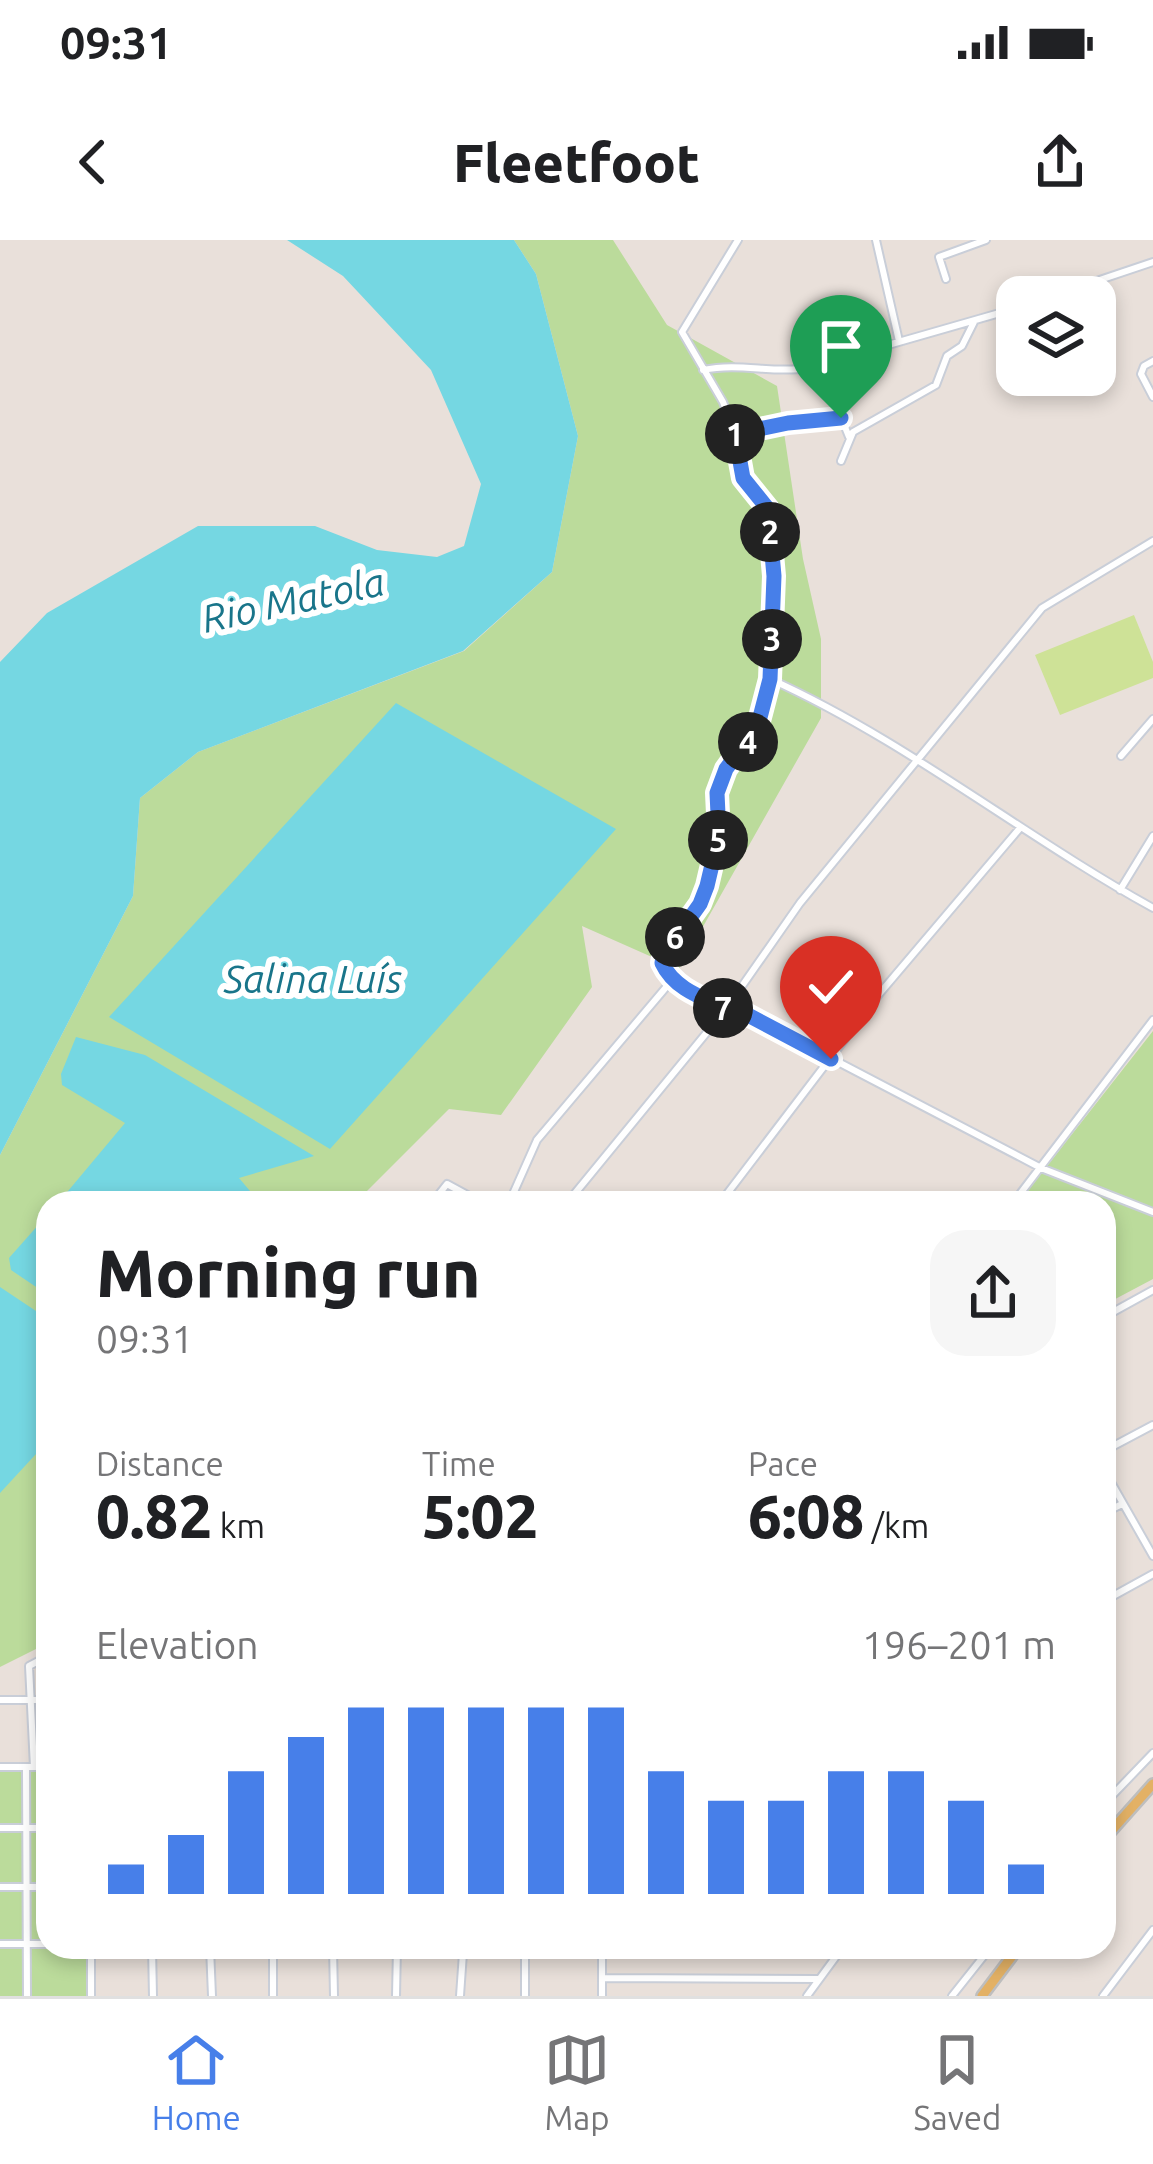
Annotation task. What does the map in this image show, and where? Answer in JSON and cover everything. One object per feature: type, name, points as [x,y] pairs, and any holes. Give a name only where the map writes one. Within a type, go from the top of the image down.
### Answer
[{"type":"main road","points":[[1116,1826],[1153,1784]]},
{"type":"main road","points":[[982,1996],[1010,1959]]},
{"type":"street","points":[[737,240],[709,292],[684,324],[683,339],[723,402],[743,478],[768,509],[774,576],[770,679],[758,725],[726,769],[717,793],[719,835],[707,886],[700,904],[663,956],[665,971],[1041,1168],[1100,1191]]},
{"type":"street","points":[[876,240],[899,341]]},
{"type":"street","points":[[946,279],[939,256],[986,240]]},
{"type":"street","points":[[1111,276],[1153,262]]},
{"type":"street","points":[[703,370],[743,364],[791,371],[996,315]]},
{"type":"street","points":[[849,437],[936,385],[947,356],[962,346],[974,322]]},
{"type":"street","points":[[1153,361],[1141,374],[1153,397]]},
{"type":"street","points":[[735,434],[836,417],[849,437],[841,461]]},
{"type":"street","points":[[577,1191],[728,1007],[800,903],[1042,608],[1153,541]]},
{"type":"street","points":[[770,679],[807,696],[1153,908]]},
{"type":"street","points":[[1121,756],[1153,719]]},
{"type":"street","points":[[729,1191],[916,949],[1020,828]]},
{"type":"street","points":[[1120,890],[1153,836]]},
{"type":"street","points":[[514,1191],[537,1140],[673,979]]},
{"type":"street","points":[[1023,1191],[1153,1019]]},
{"type":"street","points":[[1116,1197],[1153,1212]]},
{"type":"street","points":[[1116,1310],[1153,1290]]},
{"type":"street","points":[[1116,1445],[1153,1425]]},
{"type":"street","points":[[1116,1491],[1153,1556]]},
{"type":"street","points":[[1116,1507],[1123,1503]]},
{"type":"street","points":[[1116,1594],[1153,1574]]},
{"type":"street","points":[[27,1996],[24,1828],[33,1700],[29,1666],[36,1662]]},
{"type":"street","points":[[0,1700],[33,1700]]},
{"type":"street","points":[[1116,1792],[1153,1754]]},
{"type":"street","points":[[0,1767],[36,1767]]},
{"type":"street","points":[[0,1828],[36,1828]]},
{"type":"street","points":[[0,1887],[36,1887]]},
{"type":"street","points":[[1103,1996],[1153,1930]]},
{"type":"street","points":[[0,1944],[36,1944]]},
{"type":"street","points":[[91,1959],[91,1996]]},
{"type":"street","points":[[152,1959],[153,1996]]},
{"type":"street","points":[[210,1959],[212,1996]]},
{"type":"street","points":[[273,1959],[273,1996]]},
{"type":"street","points":[[333,1959],[334,1996]]},
{"type":"street","points":[[396,1996],[397,1959]]},
{"type":"street","points":[[460,1996],[462,1959]]},
{"type":"street","points":[[525,1996],[527,1959]]},
{"type":"street","points":[[602,1959],[602,1996]]},
{"type":"street","points":[[807,1996],[834,1959]]},
{"type":"street","points":[[952,1996],[981,1959]]},
{"type":"street","points":[[602,1978],[820,1979]]},
{"type":"green space","points":[[514,240],[613,240],[667,325],[777,386],[803,559],[821,639],[821,718],[679,969],[582,926],[592,987],[501,1115],[449,1109],[367,1191],[36,1191],[36,1649],[0,1667],[0,1155],[133,896],[140,798],[198,752],[464,651],[552,572],[578,436],[536,274]]},
{"type":"green space","points":[[1134,615],[1153,662],[1153,678],[1060,715],[1035,655]]},
{"type":"green space","points":[[1153,1031],[1153,1279],[1116,1299],[1116,1191],[1027,1191]]},
{"type":"green space","points":[[36,1769],[36,1959],[91,1959],[93,1996],[0,1996],[0,1770]]},
{"type":"water","name":"Rio Matola","points":[[287,240],[514,240],[536,274],[578,436],[552,572],[463,651],[198,752],[140,798],[133,896],[0,1155],[0,662],[47,613],[198,526],[315,526],[377,550],[437,557],[464,546],[481,484],[431,370],[343,276]]},
{"type":"water","name":"Salina Luís","points":[[396,703],[616,829],[330,1149],[109,1017]]},
{"type":"water","points":[[76,1037],[145,1055],[314,1156],[239,1178],[250,1191],[68,1191],[125,1123],[62,1085],[61,1074]]},
{"type":"water","points":[[36,1228],[36,1287],[11,1270],[9,1258]]},
{"type":"water","points":[[0,1287],[36,1311],[36,1454],[0,1493]]},
{"type":"route","points":[[831,1059],[729,1005],[727,1009],[680,986],[662,963],[707,886],[719,835],[717,793],[726,769],[758,725],[770,679],[774,576],[768,509],[743,478],[735,434],[841,418]]}]
